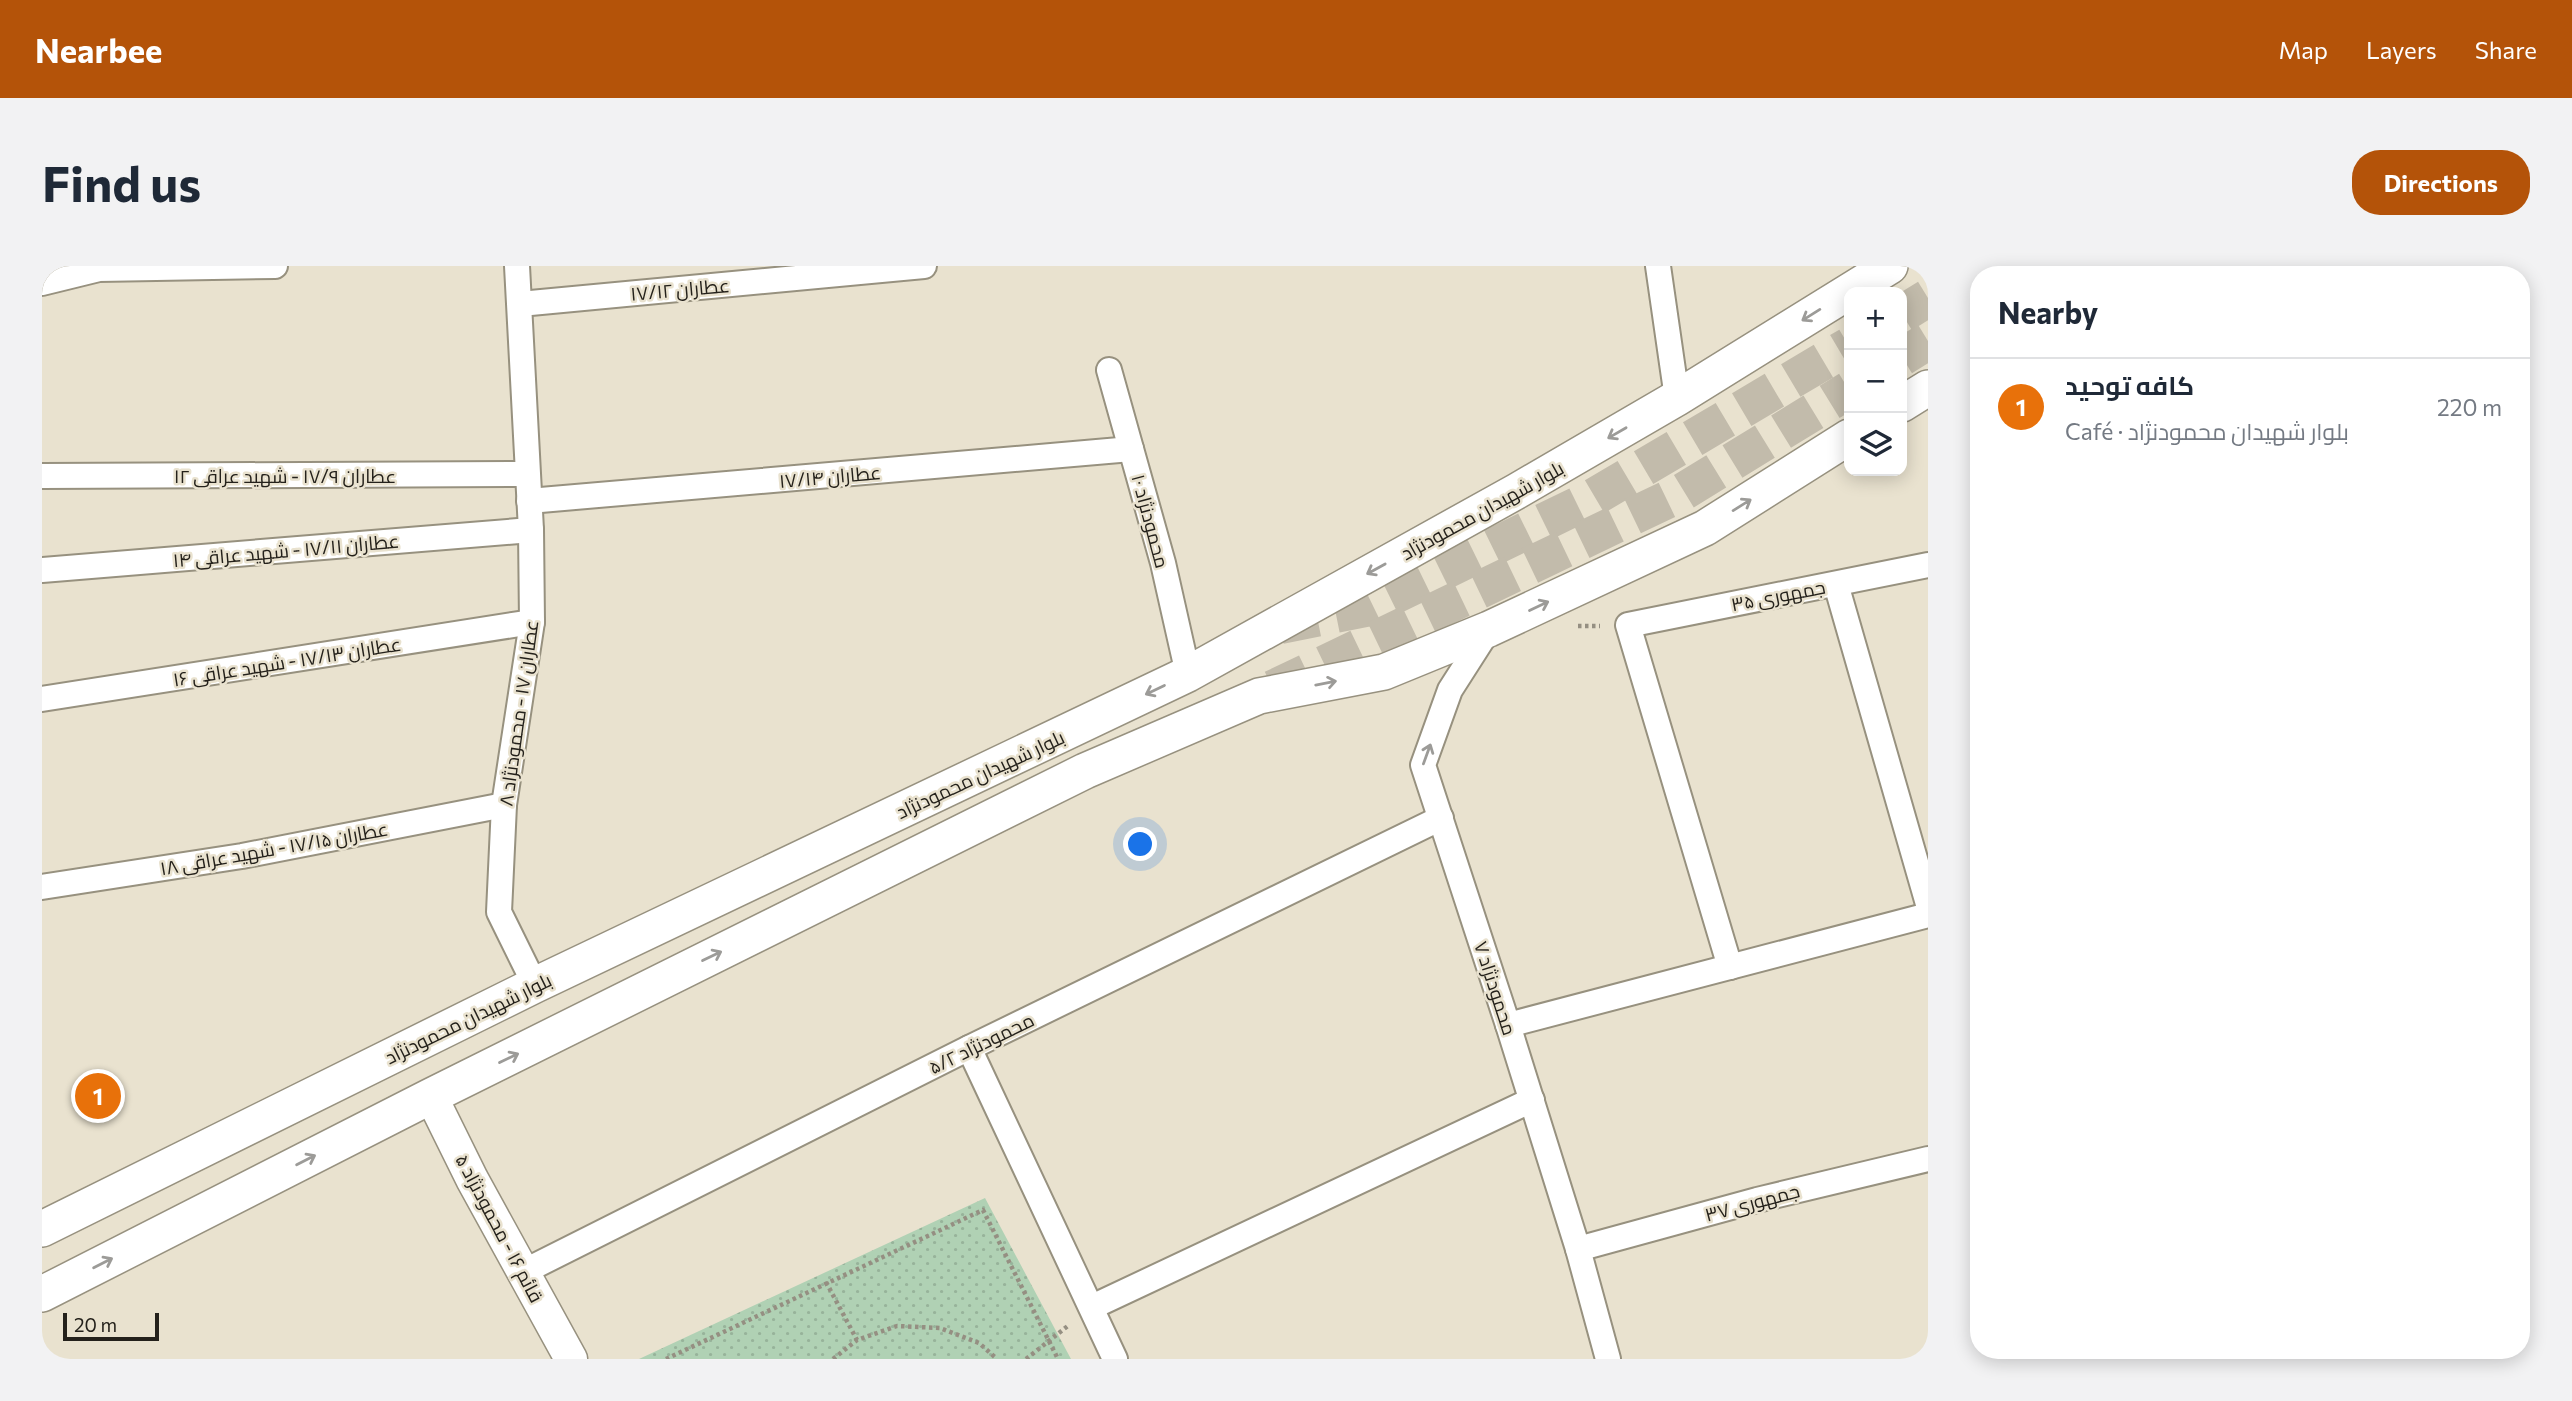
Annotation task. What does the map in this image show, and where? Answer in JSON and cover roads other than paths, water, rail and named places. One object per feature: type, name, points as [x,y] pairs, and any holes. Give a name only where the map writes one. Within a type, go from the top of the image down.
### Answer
[{"type":"main road","name":"بلوار شهیدان محمودنژاد","points":[[42,1229],[535,985],[1188,674],[1677,398],[1890,266]]},
{"type":"main road","points":[[1907,401],[1928,388]]},
{"type":"main road","points":[[42,1294],[432,1096],[1085,771],[1259,696],[1384,672],[1489,629],[1705,528],[1844,440]]},
{"type":"street","points":[[42,283],[99,269],[275,266]]},
{"type":"street","name":"عطاران ۱۷ - محمودنژاد ۸","points":[[517,266],[531,530],[532,622],[504,805],[499,912],[535,985]]},
{"type":"street","name":"عطاران ۱۷/۱۲","points":[[520,304],[924,266]]},
{"type":"street","points":[[1658,266],[1677,398]]},
{"type":"street","name":"محمودنژاد ۱۰","points":[[1109,370],[1163,563],[1188,674]]},
{"type":"street","name":"عطاران ۱۷/۱۴","points":[[529,501],[1131,449]]},
{"type":"street","name":"عطاران ۱۷/۹ - شهید عراقی ۱۲","points":[[42,476],[527,474]]},
{"type":"street","name":"عطاران ۱۷/۱۱ - شهید عراقی ۱۴","points":[[42,570],[531,530]]},
{"type":"street","name":"جمهوری ۳۵","points":[[1730,967],[1628,625],[1928,565]]},
{"type":"street","points":[[1836,584],[1928,904]]},
{"type":"street","name":"عطاران ۱۷/۱۳ - شهید عراقی ۱۶","points":[[42,699],[532,622]]},
{"type":"street","name":"محمودنژاد ۷","points":[[1489,629],[1450,690],[1423,765],[1532,1100],[1578,1249],[1608,1359]]},
{"type":"street","name":"عطاران ۱۷/۱۵ - شهید عراقی ۱۸","points":[[42,887],[242,856],[504,805]]},
{"type":"street","name":"محمودنژاد ۵/۲","points":[[523,1272],[969,1048],[1441,818]]},
{"type":"street","points":[[1508,1025],[1928,915]]},
{"type":"street","points":[[969,1048],[1115,1359]]},
{"type":"street","name":"قائم ۱۶ - محمودنژاد ۵","points":[[432,1096],[472,1179],[571,1359]]},
{"type":"street","points":[[1092,1307],[1532,1100]]},
{"type":"street","name":"جمهوری ۳۷","points":[[1578,1249],[1757,1200],[1928,1159]]},
{"type":"tunnel","points":[[1907,311],[1928,298]]},
{"type":"tunnel","points":[[1907,354],[1928,341]]},
{"type":"tunnel","points":[[1280,625],[1370,607],[1589,500],[1844,349]]},
{"type":"tunnel","points":[[1273,689],[1681,493],[1844,393]]},
{"type":"place","name":"کافه توحید","points":[[98,1096]]}]
